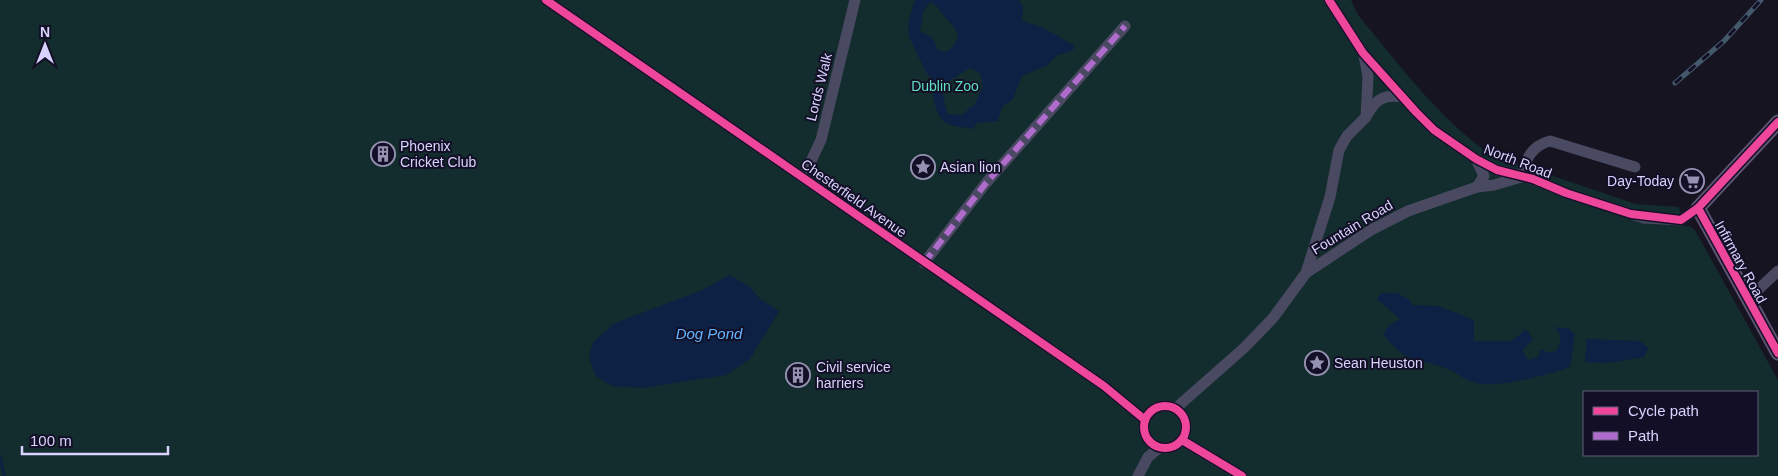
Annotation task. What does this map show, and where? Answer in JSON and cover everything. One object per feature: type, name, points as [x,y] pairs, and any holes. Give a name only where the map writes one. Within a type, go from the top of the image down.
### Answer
[{"type":"main road","points":[[1693,211],[1778,122]]},
{"type":"main road","name":"Infirmary Road","points":[[1693,211],[1778,353]]},
{"type":"street","name":"Chesterfield Avenue","points":[[546,0],[1104,386],[1144,419]]},
{"type":"street","name":"Lords Walk","points":[[803,178],[821,140],[855,0]]},
{"type":"street","points":[[1329,0],[1363,53],[1368,77],[1366,117]]},
{"type":"street","points":[[924,263],[986,183],[1125,26]]},
{"type":"street","name":"North Road","points":[[1363,53],[1434,130],[1476,159],[1497,170],[1631,214],[1657,219],[1672,218],[1693,211]]},
{"type":"street","points":[[1306,273],[1330,197],[1339,150],[1346,136],[1366,117],[1375,102],[1382,97],[1403,98]]},
{"type":"street","points":[[1521,177],[1525,162],[1533,149],[1540,144],[1550,141],[1635,167]]},
{"type":"street","points":[[1476,159],[1484,176],[1477,187]]},
{"type":"street","name":"Fountain Road","points":[[1176,408],[1244,348],[1273,318],[1306,273],[1336,252],[1371,230],[1408,211],[1477,187],[1494,185],[1521,177]]},
{"type":"street","points":[[1316,241],[1322,252],[1336,252]]},
{"type":"street","points":[[1747,300],[1778,271]]},
{"type":"street","points":[[1138,476],[1148,457],[1159,448],[1172,447],[1182,440],[1187,426],[1182,413],[1176,408],[1164,405],[1158,406],[1152,409],[1144,419],[1143,426],[1147,440],[1159,448]]},
{"type":"street","points":[[1182,440],[1242,476]]},
{"type":"green space","name":"Dublin Zoo","points":[[0,0],[1351,0],[1358,15],[1420,90],[1454,124],[1491,155],[1636,204],[1679,207],[1683,226],[1690,226],[1695,230],[1778,380],[1778,476],[0,476]]},
{"type":"water","points":[[915,0],[1019,0],[1023,7],[1022,21],[1042,27],[1075,46],[1072,51],[1057,55],[1048,65],[1022,76],[1013,99],[1002,107],[998,121],[977,123],[973,129],[957,126],[943,121],[937,111],[933,95],[934,84],[925,70],[909,36],[908,29]],"holes":[[[930,2],[937,6],[958,33],[956,41],[947,52],[937,50],[932,38],[920,32],[923,12]],[[970,68],[980,73],[983,86],[974,106],[969,108],[963,115],[947,114],[942,89],[947,82]]]},
{"type":"water","name":"Dog Pond","points":[[729,275],[749,286],[760,299],[779,311],[750,359],[726,375],[642,388],[612,386],[596,376],[589,358],[593,342],[615,323],[705,289]]},
{"type":"water","points":[[1382,293],[1397,293],[1410,300],[1412,305],[1438,306],[1474,320],[1474,341],[1512,341],[1526,329],[1533,339],[1522,351],[1529,360],[1538,357],[1541,349],[1549,353],[1557,350],[1560,338],[1555,327],[1570,329],[1575,334],[1570,367],[1510,382],[1485,384],[1472,382],[1446,368],[1409,357],[1397,350],[1383,334],[1390,325],[1400,319],[1377,299]]},
{"type":"water","points":[[1587,339],[1640,341],[1648,348],[1644,357],[1608,363],[1585,362]]},
{"type":"waterway","points":[[0,456],[4,475]]},
{"type":"railway","points":[[1675,83],[1724,41],[1761,0]]},
{"type":"marked path","points":[[924,263],[986,183],[1125,26]]},
{"type":"cycle path","points":[[546,0],[1104,386],[1144,419]]},
{"type":"cycle path","points":[[1329,0],[1363,53],[1434,130],[1476,159],[1497,170],[1533,179],[1566,193],[1631,214],[1681,220],[1698,208],[1778,122]]},
{"type":"cycle path","points":[[1698,208],[1778,353]]},
{"type":"cycle path","points":[[1169,406],[1177,409],[1183,415],[1186,427],[1183,439],[1177,445],[1161,448],[1153,445],[1147,439],[1144,423],[1147,415],[1153,409],[1169,406]]},
{"type":"cycle path","points":[[1182,440],[1242,476]]},
{"type":"place","name":"Phoenix Cricket Club","points":[[383,154]]},
{"type":"place","name":"Asian lion","points":[[923,167]]},
{"type":"place","name":"Day-Today","points":[[1692,181]]},
{"type":"place","name":"Sean Heuston","points":[[1317,363]]},
{"type":"place","name":"Civil service harriers","points":[[798,375]]}]
